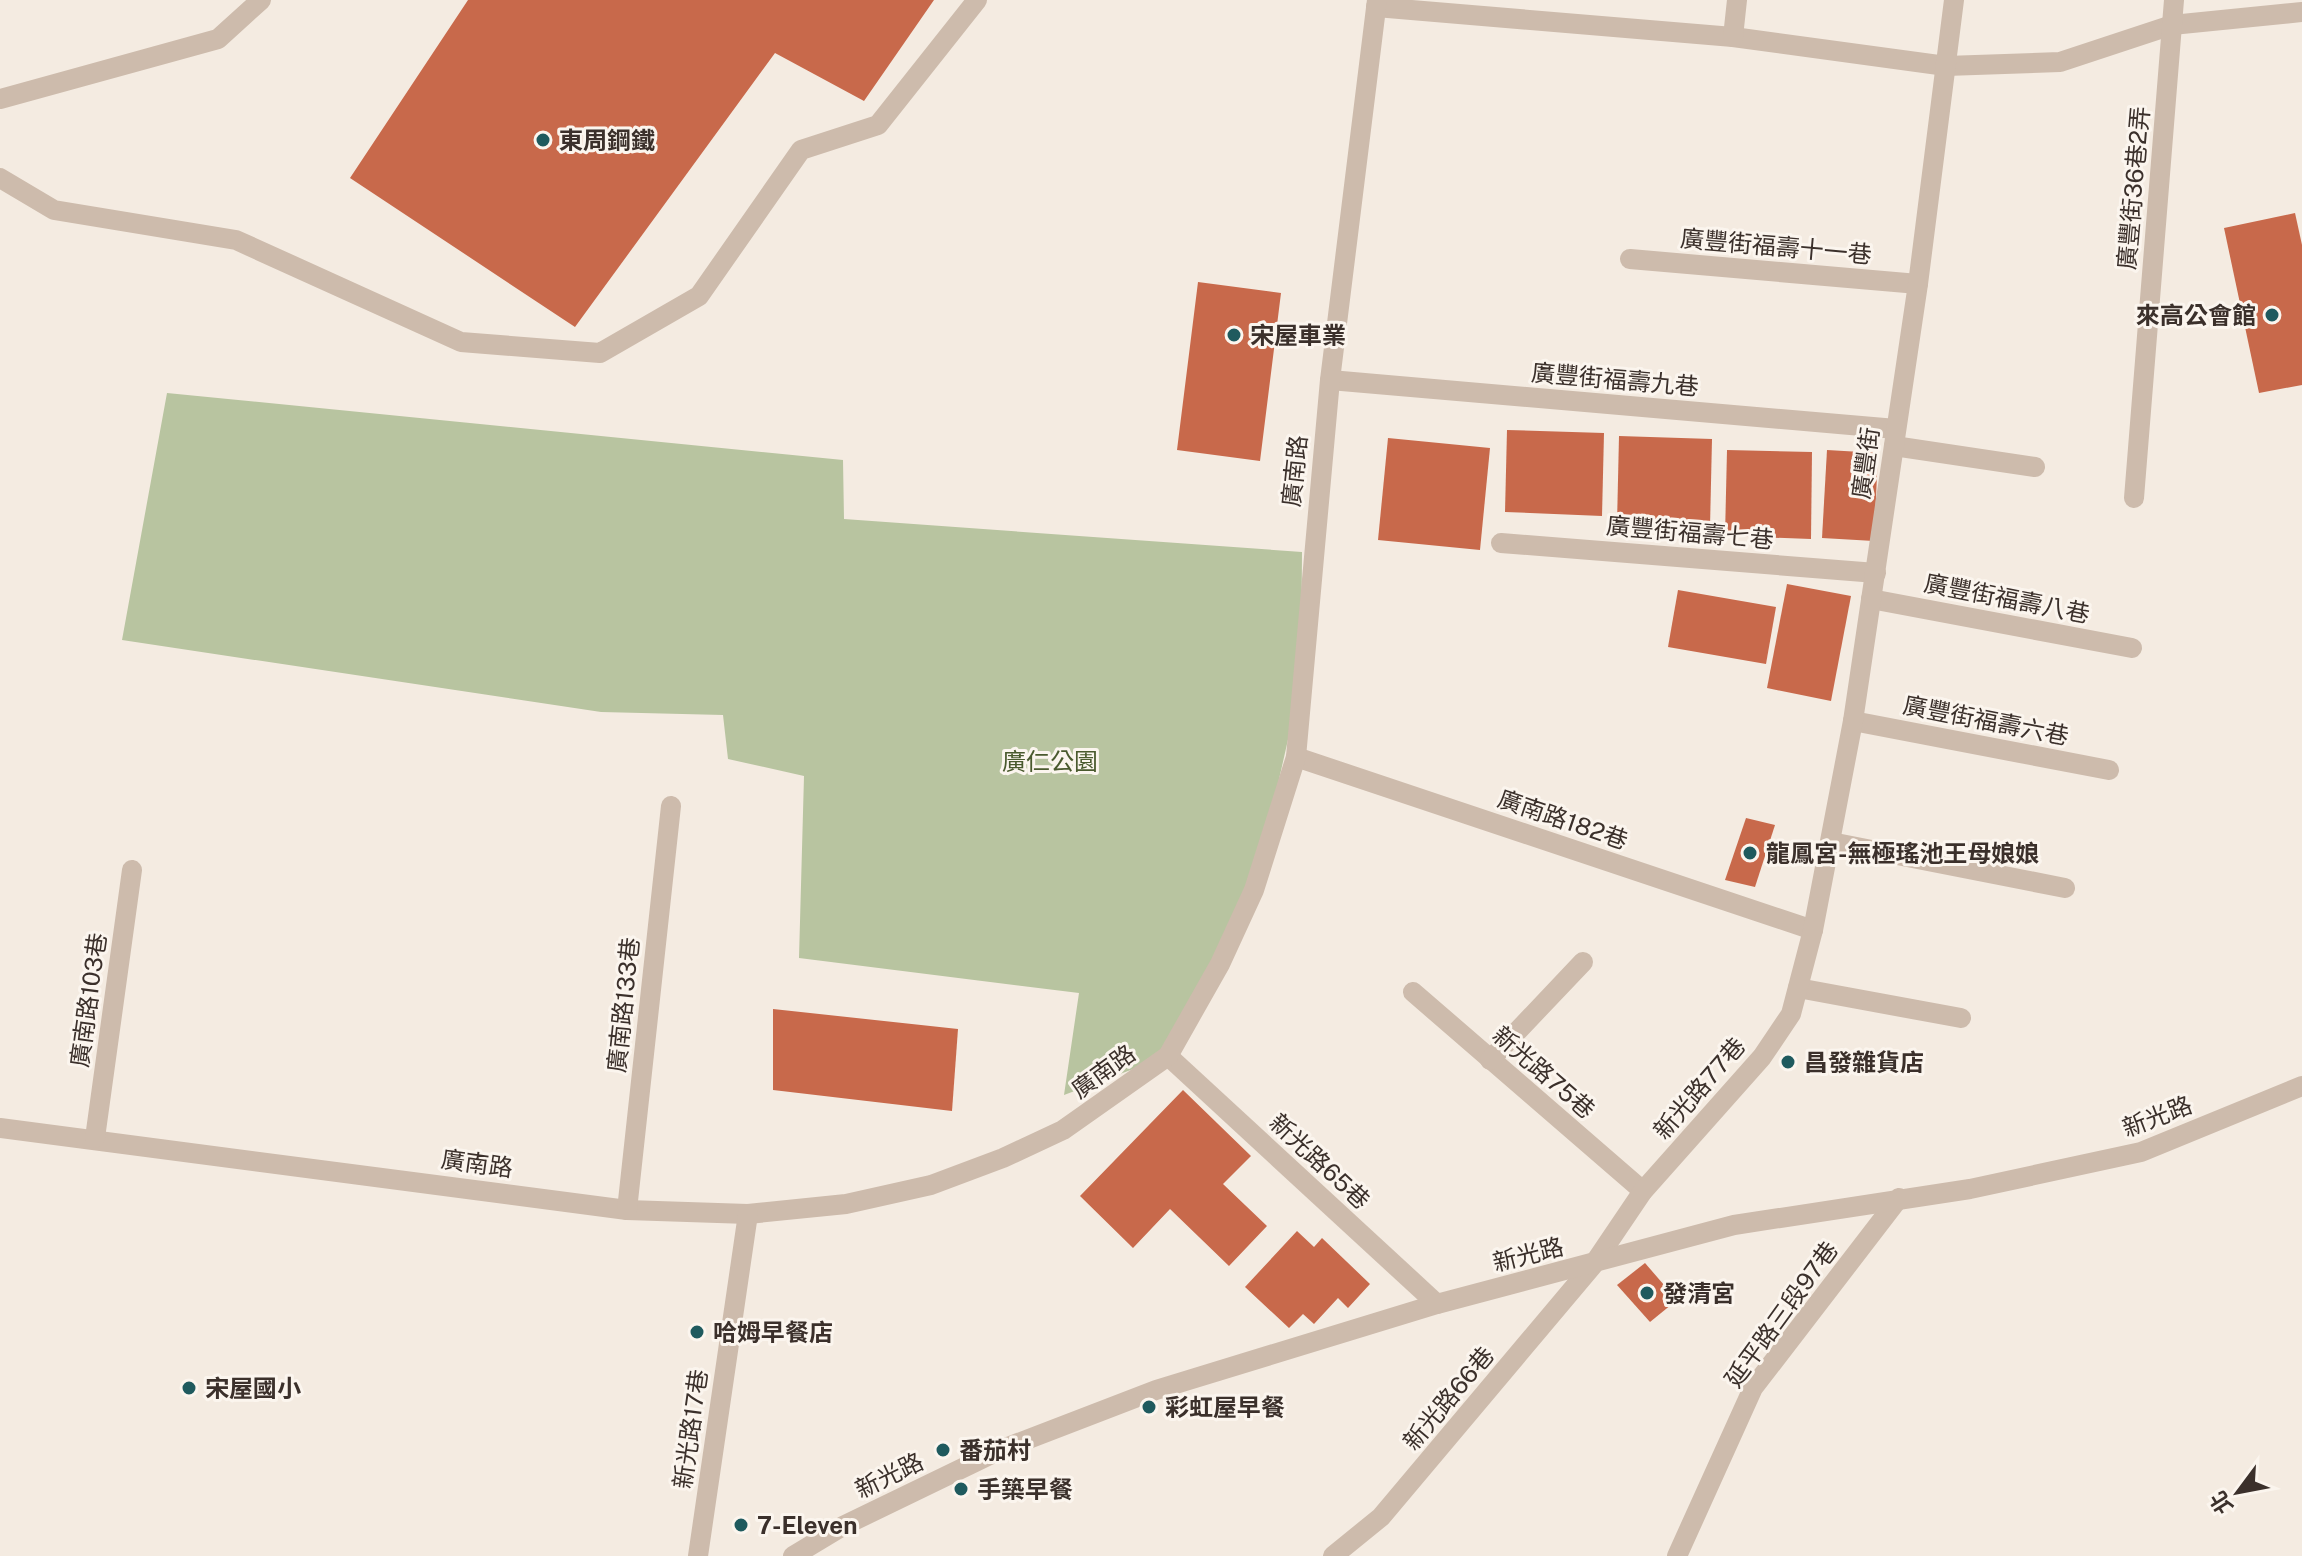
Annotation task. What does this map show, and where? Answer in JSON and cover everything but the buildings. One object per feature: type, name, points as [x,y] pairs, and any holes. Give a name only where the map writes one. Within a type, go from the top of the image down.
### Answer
[{"type":"street","points":[[0,99],[218,39],[261,0]]},
{"type":"street","points":[[0,178],[54,210],[236,240],[461,342],[600,353],[699,296],[801,150],[878,125],[977,0]]},
{"type":"street","points":[[1733,37],[1737,0]]},
{"type":"street","name":"廣豐街","points":[[1813,930],[1853,721],[1876,573],[1918,284],[1954,0]]},
{"type":"street","name":"廣豐街36巷2弄","points":[[2134,498],[2174,0]]},
{"type":"street","points":[[1376,4],[1528,9],[1946,66],[2060,62],[2172,25],[2302,12]]},
{"type":"street","name":"廣南路","points":[[0,1128],[95,1138],[627,1210],[748,1214],[846,1204],[931,1185],[989,1164],[1063,1130],[1168,1056],[1220,964],[1254,890],[1296,757],[1330,380],[1376,4]]},
{"type":"street","name":"廣豐街福壽十一巷","points":[[1630,259],[1918,284]]},
{"type":"street","name":"廣豐街福壽九巷","points":[[1330,380],[1895,438],[2035,467]]},
{"type":"street","name":"廣豐街福壽七巷","points":[[1501,543],[1876,573]]},
{"type":"street","name":"廣豐街福壽八巷","points":[[1871,599],[2132,648]]},
{"type":"street","name":"廣豐街福壽六巷","points":[[1853,721],[2109,770]]},
{"type":"street","name":"廣南路182巷","points":[[1296,757],[1813,930]]},
{"type":"street","name":"廣南路133巷","points":[[627,1210],[671,806]]},
{"type":"street","points":[[1831,842],[2065,888]]},
{"type":"street","name":"廣南路103巷","points":[[95,1138],[132,870]]},
{"type":"street","name":"新光路77巷","points":[[1593,1265],[1643,1191],[1762,1057],[1791,1014],[1813,930]]},
{"type":"street","points":[[1490,1060],[1583,962]]},
{"type":"street","points":[[1798,988],[1961,1018]]},
{"type":"street","name":"新光路75巷","points":[[1413,992],[1643,1191]]},
{"type":"street","name":"新光路65巷","points":[[1168,1056],[1437,1304]]},
{"type":"street","name":"新光路","points":[[793,1556],[843,1526],[1000,1450],[1156,1390],[1437,1304],[1593,1265],[1734,1225],[2064,1171],[2141,1152],[2302,1086]]},
{"type":"street","name":"延平路三段97巷","points":[[1677,1556],[1753,1388],[1899,1198]]},
{"type":"street","name":"新光路17巷","points":[[698,1556],[748,1214]]},
{"type":"street","name":"新光路66巷","points":[[1333,1556],[1381,1517],[1593,1265]]},
{"type":"green space","name":"廣仁公園","points":[[167,393],[843,460],[844,519],[1302,552],[1301,682],[1254,890],[1168,1056],[1064,1095],[1079,993],[799,958],[804,776],[728,759],[723,715],[601,712],[122,640]]},
{"type":"place","name":"東周鋼鐵","points":[[543,140]]},
{"type":"place","name":"來高公會館","points":[[2272,315]]},
{"type":"place","name":"宋屋車業","points":[[1234,335]]},
{"type":"place","name":"龍鳳宮-無極瑤池王母娘娘","points":[[1750,853]]},
{"type":"place","name":"昌發雜貨店","points":[[1788,1062]]},
{"type":"place","name":"發清宮","points":[[1647,1293]]},
{"type":"place","name":"哈姆早餐店","points":[[697,1332]]},
{"type":"place","name":"宋屋國小","points":[[189,1388]]},
{"type":"place","name":"彩虹屋早餐","points":[[1149,1407]]},
{"type":"place","name":"番茄村","points":[[943,1450]]},
{"type":"place","name":"手築早餐","points":[[961,1489]]},
{"type":"place","name":"7-Eleven","points":[[741,1525]]}]
